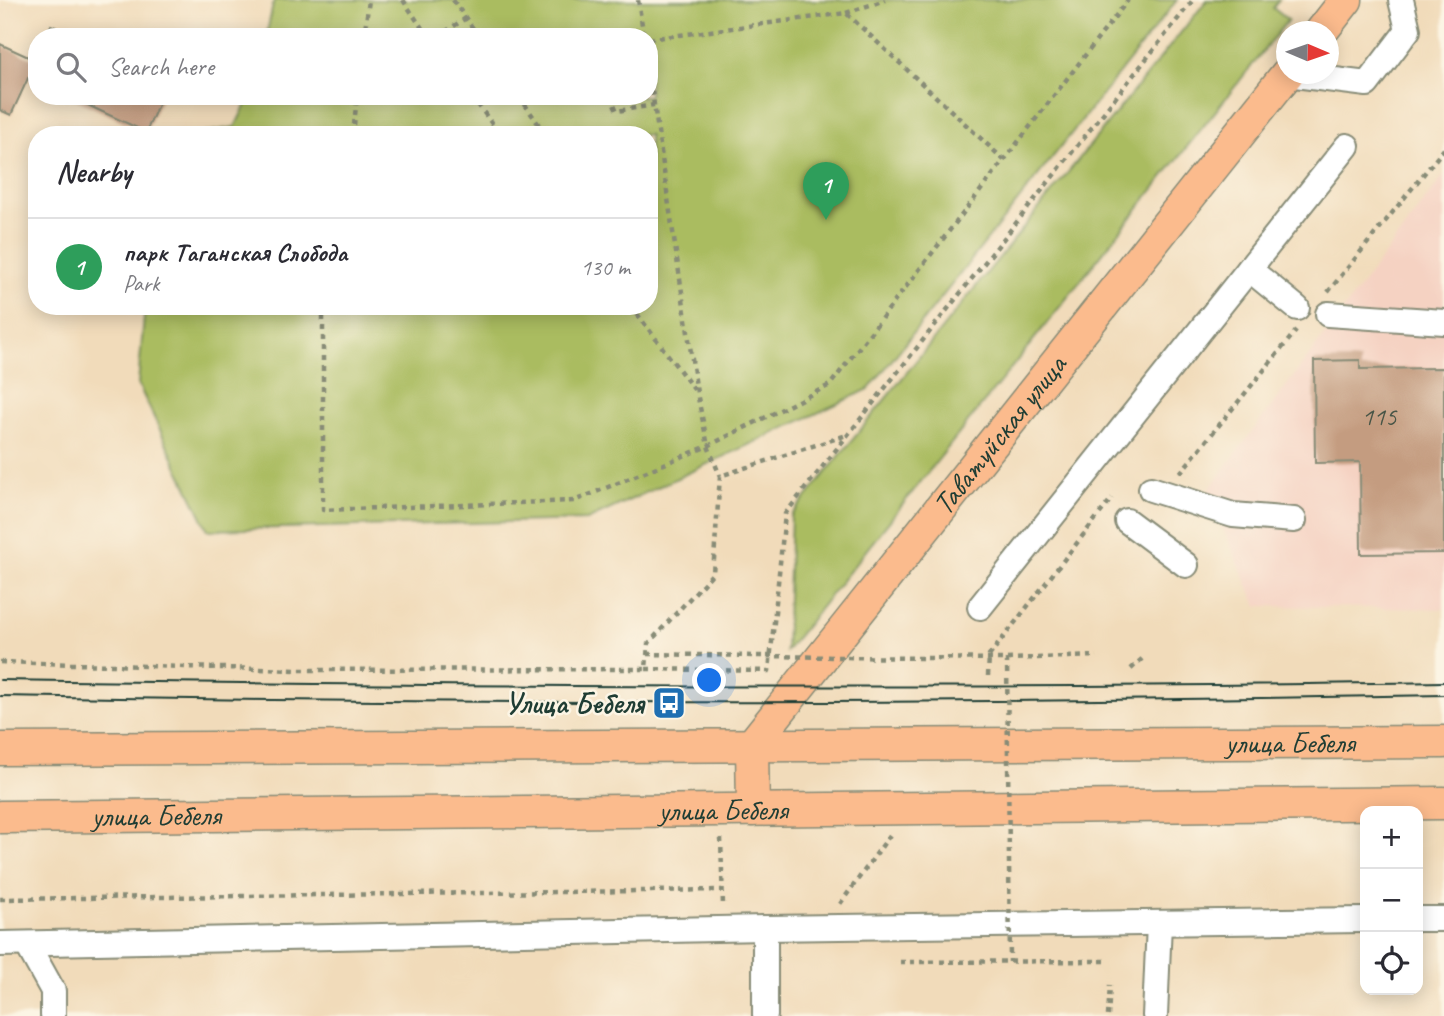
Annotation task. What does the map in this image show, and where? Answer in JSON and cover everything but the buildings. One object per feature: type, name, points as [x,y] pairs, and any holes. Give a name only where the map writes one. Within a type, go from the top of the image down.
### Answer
[{"type":"main road","points":[[1330,21],[1346,0]]},
{"type":"main road","name":"Таватуйская улица","points":[[752,745],[1279,84]]},
{"type":"main road","name":"улица Бебеля","points":[[0,750],[1444,742]]},
{"type":"main road","points":[[752,745],[753,810]]},
{"type":"main road","name":"улица Бебеля","points":[[0,817],[1444,803]]},
{"type":"street","points":[[1339,80],[1367,84],[1408,30],[1401,0]]},
{"type":"street","points":[[980,607],[1347,146]]},
{"type":"street","points":[[1250,269],[1297,308]]},
{"type":"street","points":[[1328,314],[1444,322]]},
{"type":"street","points":[[1151,489],[1233,515],[1294,520]]},
{"type":"street","points":[[1127,521],[1186,565]]},
{"type":"street","points":[[1423,919],[1444,919]]},
{"type":"street","points":[[0,944],[765,928],[1360,920]]},
{"type":"street","points":[[1155,1016],[1159,923]]},
{"type":"street","points":[[765,928],[765,1016]]},
{"type":"street","points":[[27,944],[53,991],[53,1016]]},
{"type":"path","points":[[365,28],[369,0]]},
{"type":"path","points":[[402,0],[422,28]]},
{"type":"path","points":[[453,0],[474,28]]},
{"type":"path","points":[[638,0],[643,28]]},
{"type":"path","points":[[658,38],[846,13],[885,0]]},
{"type":"path","points":[[323,315],[323,510],[574,501],[708,446],[830,385],[1128,0]]},
{"type":"path","points":[[0,662],[309,670],[769,671],[785,514],[1193,0]]},
{"type":"path","points":[[846,13],[1004,160]]},
{"type":"path","points":[[451,28],[466,18]]},
{"type":"path","points":[[354,126],[356,105]]},
{"type":"path","points":[[478,105],[494,126]]},
{"type":"path","points":[[526,105],[540,126]]},
{"type":"path","points":[[614,105],[617,111],[654,105],[657,126]]},
{"type":"path","points":[[646,669],[648,644],[713,573],[720,476],[708,446],[697,393],[658,132]]},
{"type":"path","points":[[638,315],[697,393]]},
{"type":"path","points":[[720,476],[847,435]]},
{"type":"path","points":[[988,676],[989,656],[1112,498]]},
{"type":"path","points":[[647,654],[1007,659],[1097,656]]},
{"type":"path","points":[[1131,669],[1144,657]]},
{"type":"path","points":[[1007,659],[1010,962]]},
{"type":"path","points":[[834,912],[897,825]]},
{"type":"path","points":[[0,899],[722,890]]},
{"type":"path","points":[[900,962],[1110,961]]},
{"type":"path","points":[[1108,1016],[1110,985]]},
{"type":"shaded area","points":[[1444,175],[1444,609],[1257,606],[1207,492]]},
{"type":"green space","points":[[274,0],[1177,0],[869,389],[587,520],[208,530],[138,384],[144,315],[658,315],[658,126],[235,126],[246,105],[658,105],[658,28],[268,28]]},
{"type":"green space","points":[[1207,0],[1279,0],[1273,8],[1288,20],[1276,21],[1276,35],[786,651],[791,516]]},
{"type":"tram line","points":[[0,680],[722,687],[1444,682]]},
{"type":"tram line","points":[[0,696],[722,702],[1444,695]]},
{"type":"place","name":"парк Таганская Слобода","points":[[826,220]]},
{"type":"place","name":"Улица Бебеля","points":[[669,703]]}]
